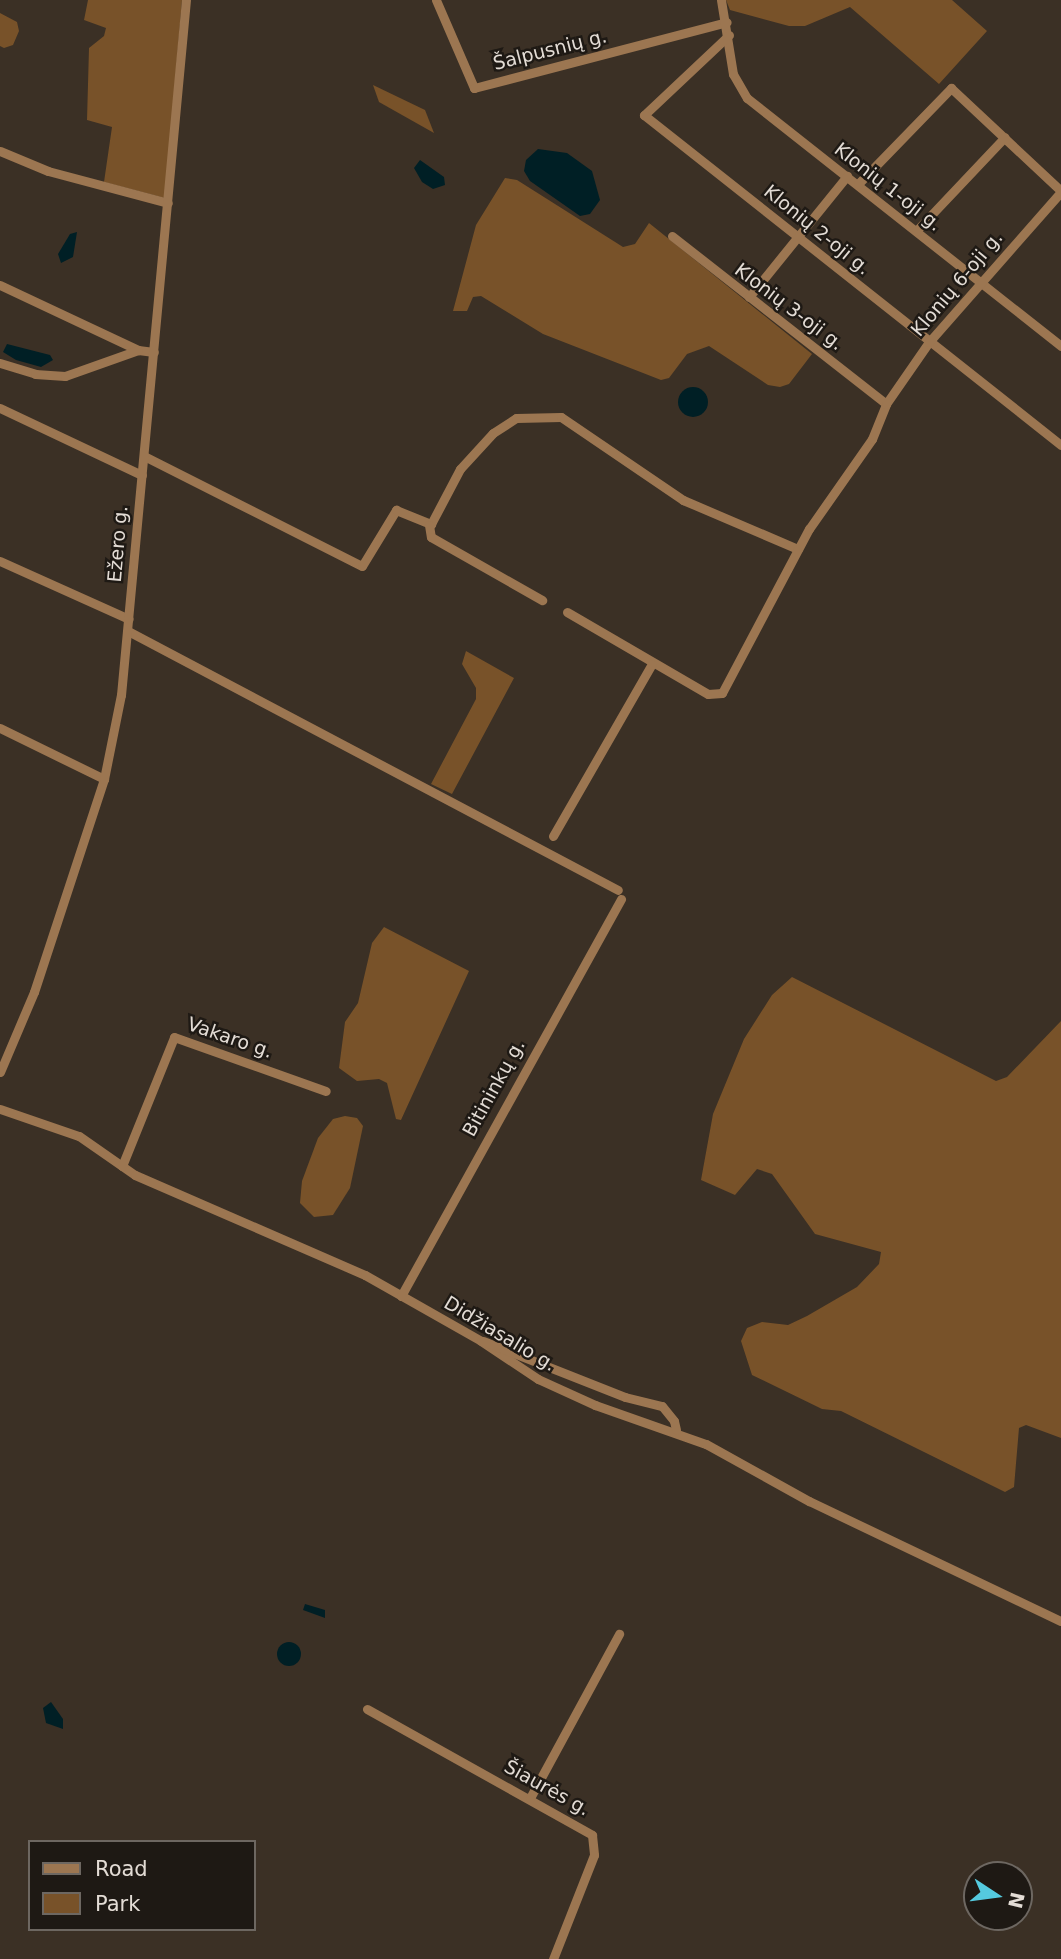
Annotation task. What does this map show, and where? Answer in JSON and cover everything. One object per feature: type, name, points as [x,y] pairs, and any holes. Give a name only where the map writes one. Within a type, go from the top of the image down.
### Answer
[{"type":"street","name":"Ežero g.","points":[[0,1072],[34,992],[104,779],[128,631],[186,0]]},
{"type":"street","name":"Šalpusnių g.","points":[[436,0],[474,88],[727,22]]},
{"type":"street","name":"Klonių 1-oji g.","points":[[721,0],[727,22],[733,74],[747,98],[1061,346]]},
{"type":"street","name":"Klonių 2-oji g.","points":[[729,35],[644,115],[1061,445]]},
{"type":"street","points":[[858,184],[947,90],[955,90],[1061,192]]},
{"type":"street","points":[[916,231],[1005,137]]},
{"type":"street","points":[[0,151],[48,171],[168,203]]},
{"type":"street","points":[[749,298],[847,176]]},
{"type":"street","name":"Klonių 6-oji g.","points":[[652,664],[708,694],[722,693],[798,549],[872,439],[886,404],[929,342],[1061,192]]},
{"type":"street","name":"Klonių 3-oji g.","points":[[672,236],[886,404]]},
{"type":"street","points":[[0,285],[138,350],[154,352]]},
{"type":"street","points":[[0,363],[35,374],[65,376],[138,350]]},
{"type":"street","points":[[0,408],[142,475]]},
{"type":"street","points":[[542,600],[431,537],[429,525],[477,448],[516,418],[541,415],[572,420],[682,500],[798,549]]},
{"type":"street","points":[[144,456],[362,566],[396,510],[429,525]]},
{"type":"street","points":[[0,561],[129,619]]},
{"type":"street","points":[[553,836],[652,664],[567,612]]},
{"type":"street","name":"Bitininkų g.","points":[[128,631],[619,894],[401,1296]]},
{"type":"street","points":[[0,728],[104,779]]},
{"type":"street","name":"Vakaro g.","points":[[122,1166],[166,1053],[178,1035],[326,1091]]},
{"type":"street","name":"Didžiasalio g.","points":[[0,1109],[79,1136],[122,1166],[365,1275],[481,1340],[538,1379],[615,1412],[676,1430],[809,1501],[1061,1622]]},
{"type":"street","points":[[481,1340],[625,1397],[662,1406],[674,1421],[676,1430]]},
{"type":"street","points":[[530,1798],[619,1634]]},
{"type":"street","name":"Šiaurės g.","points":[[367,1709],[583,1828],[595,1840],[594,1855],[553,1959]]},
{"type":"green space","points":[[88,0],[182,0],[165,198],[104,182],[112,127],[87,120],[89,48],[104,36],[106,28],[84,20]]},
{"type":"green space","points":[[726,0],[952,0],[987,31],[939,84],[850,7],[805,26],[789,26],[730,10]]},
{"type":"green space","points":[[0,13],[17,22],[19,31],[13,45],[4,48],[0,46]]},
{"type":"green space","points":[[373,85],[425,110],[434,133],[379,102]]},
{"type":"green space","points":[[505,178],[517,180],[623,247],[635,244],[649,223],[812,354],[789,384],[780,387],[768,385],[709,346],[687,354],[669,378],[661,380],[543,334],[481,296],[473,297],[467,311],[453,311],[476,225]]},
{"type":"green space","points":[[466,651],[514,678],[452,794],[431,784],[476,699],[476,688],[462,664]]},
{"type":"green space","points":[[384,927],[469,971],[401,1120],[396,1119],[387,1083],[379,1079],[357,1081],[339,1068],[345,1022],[358,1003],[372,943]]},
{"type":"green space","points":[[792,977],[996,1081],[1007,1077],[1061,1021],[1061,1438],[1026,1425],[1019,1428],[1014,1487],[1005,1492],[841,1411],[822,1409],[752,1375],[741,1341],[747,1328],[762,1322],[788,1325],[807,1316],[857,1287],[879,1264],[881,1252],[815,1234],[772,1174],[757,1169],[735,1195],[701,1180],[713,1114],[744,1039],[772,995]]},
{"type":"green space","points":[[345,1116],[357,1118],[363,1126],[350,1188],[333,1215],[314,1217],[300,1203],[302,1181],[318,1138],[333,1119]]},
{"type":"water","points":[[538,149],[567,153],[592,171],[600,200],[590,214],[580,216],[530,181],[524,171],[526,160]]},
{"type":"water","points":[[420,160],[444,177],[445,185],[433,189],[422,182],[414,168]]},
{"type":"water","points":[[77,232],[73,257],[61,263],[58,254],[70,234]]},
{"type":"water","points":[[7,344],[50,355],[53,360],[41,367],[16,360],[3,352]]},
{"type":"water","points":[[693,387],[704,391],[708,402],[704,413],[693,417],[682,413],[678,402],[682,391]]},
{"type":"water","points":[[305,1604],[325,1610],[325,1618],[303,1610]]},
{"type":"water","points":[[289,1642],[300,1649],[301,1654],[294,1665],[289,1666],[278,1659],[277,1654],[284,1643]]},
{"type":"water","points":[[51,1702],[63,1719],[63,1729],[46,1723],[43,1708]]}]
